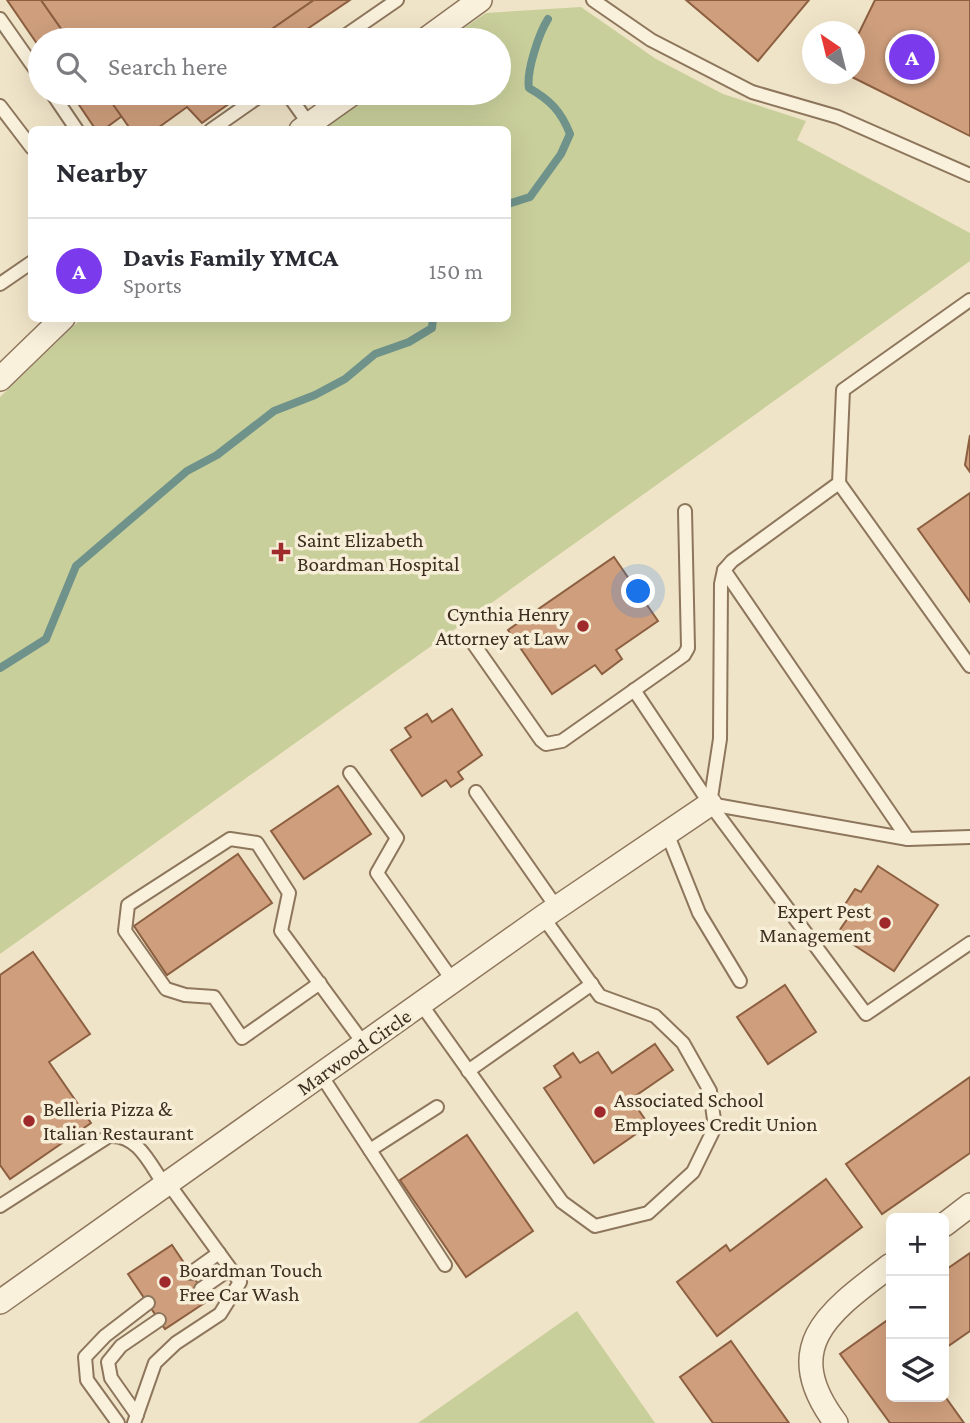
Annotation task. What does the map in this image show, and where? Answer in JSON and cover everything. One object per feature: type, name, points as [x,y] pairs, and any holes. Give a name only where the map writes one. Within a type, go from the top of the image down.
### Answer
[{"type":"street","points":[[442,28],[480,0]]},
{"type":"street","points":[[306,126],[336,105]]},
{"type":"street","points":[[0,379],[59,322]]},
{"type":"street","name":"Marwood Circle","points":[[0,1302],[453,981],[710,804]]},
{"type":"street","points":[[949,1221],[970,1205]]},
{"type":"street","points":[[836,1423],[819,1401],[809,1366],[816,1334],[846,1299],[886,1269]]},
{"type":"lane","points":[[356,28],[397,0]]},
{"type":"lane","points":[[593,0],[651,40],[752,92],[838,117],[970,175]]},
{"type":"lane","points":[[0,19],[28,59]]},
{"type":"lane","points":[[60,105],[74,126]]},
{"type":"lane","points":[[217,126],[247,105]]},
{"type":"lane","points":[[293,105],[304,126]]},
{"type":"lane","points":[[0,106],[28,143]]},
{"type":"lane","points":[[0,284],[28,265]]},
{"type":"lane","points":[[970,300],[843,390],[839,483],[970,666]]},
{"type":"lane","points":[[710,804],[720,739],[721,584],[724,570],[732,561],[839,483]]},
{"type":"lane","points":[[473,643],[545,744],[562,741],[684,655],[688,648],[685,511]]},
{"type":"lane","points":[[724,570],[908,838]]},
{"type":"lane","points":[[634,690],[710,804],[866,1014],[970,943]]},
{"type":"lane","points":[[350,773],[397,838],[377,873],[453,981]]},
{"type":"lane","points":[[421,1004],[562,1202],[596,1226],[648,1213],[692,1172],[715,1127],[710,1091],[683,1043],[654,1016],[600,996],[476,792]]},
{"type":"lane","points":[[710,804],[908,838],[970,837]]},
{"type":"lane","points":[[667,833],[699,914],[740,981]]},
{"type":"lane","points":[[320,983],[242,1038],[214,997],[185,995],[166,989],[125,931],[128,905],[230,839],[257,843],[289,893],[281,931],[320,983],[364,1044]]},
{"type":"lane","points":[[468,1070],[592,984]]},
{"type":"lane","points":[[321,1074],[445,1265]]},
{"type":"lane","points":[[370,1150],[437,1107]]},
{"type":"lane","points":[[0,1206],[109,1136],[123,1135],[133,1141],[240,1282],[220,1314],[176,1343],[155,1363],[135,1419]]},
{"type":"lane","points":[[191,1273],[219,1253]]},
{"type":"lane","points":[[201,1289],[230,1269]]},
{"type":"lane","points":[[118,1423],[87,1380],[85,1357],[105,1336],[148,1303]]},
{"type":"lane","points":[[135,1419],[111,1378],[108,1362],[121,1346],[159,1320]]},
{"type":"green space","name":"Saint Elizabeth Boardman Hospital","points":[[581,7],[656,59],[723,94],[806,121],[797,140],[970,233],[970,261],[0,954],[0,397],[78,322],[511,322],[511,126],[322,126],[353,105],[511,105],[511,28],[464,28],[486,13]]},
{"type":"green space","points":[[577,1311],[655,1423],[418,1423]]},
{"type":"building","points":[[7,0],[41,0],[61,28],[28,28],[28,31]]},
{"type":"building","points":[[41,0],[314,0],[273,28],[61,28]]},
{"type":"building","points":[[314,0],[350,0],[309,28],[273,28]]},
{"type":"building","points":[[686,0],[809,0],[758,61]]},
{"type":"building","points":[[875,0],[970,0],[970,136],[865,84],[865,21]]},
{"type":"building","points":[[79,105],[114,105],[122,116],[108,126],[93,126]]},
{"type":"building","points":[[113,105],[227,105],[202,123],[187,107],[161,126],[128,126]]},
{"type":"building","points":[[970,435],[970,472],[965,465]]},
{"type":"building","points":[[970,493],[970,602],[918,529]]},
{"type":"building","name":"Cynthia Henry Attorney at Law","points":[[614,557],[658,621],[616,650],[622,659],[602,674],[595,665],[552,694],[508,630]]},
{"type":"building","points":[[452,709],[482,755],[458,772],[463,779],[451,787],[446,780],[422,796],[391,750],[411,737],[405,728],[427,714],[432,722]]},
{"type":"building","points":[[338,786],[371,834],[304,879],[271,831]]},
{"type":"building","points":[[238,854],[272,903],[167,975],[134,926]]},
{"type":"building","name":"Expert Pest Management","points":[[878,866],[938,905],[894,971],[837,934],[852,912],[844,906],[855,889],[861,892]]},
{"type":"building","points":[[33,952],[90,1034],[49,1062],[91,1123],[10,1179],[0,1165],[0,975]]},
{"type":"building","points":[[785,985],[816,1032],[768,1064],[737,1017]]},
{"type":"building","name":"Associated School Employees Credit Union","points":[[655,1044],[673,1070],[631,1099],[649,1125],[594,1163],[544,1088],[561,1077],[554,1066],[573,1053],[580,1063],[598,1052],[612,1073]]},
{"type":"building","points":[[970,1077],[970,1153],[882,1214],[846,1164]]},
{"type":"building","points":[[467,1135],[533,1231],[466,1277],[400,1180]]},
{"type":"building","points":[[826,1179],[862,1227],[717,1336],[677,1282],[726,1245],[730,1251]]},
{"type":"building","name":"Boardman Touch Free Car Wash","points":[[172,1245],[209,1300],[165,1329],[128,1274]]},
{"type":"building","points":[[970,1253],[970,1331],[949,1346],[949,1276],[949,1268]]},
{"type":"building","points":[[886,1321],[886,1402],[949,1402],[964,1423],[890,1423],[840,1354]]},
{"type":"building","points":[[731,1341],[789,1423],[713,1423],[680,1377]]},
{"type":"waterway","points":[[511,203],[530,197],[561,154],[570,134],[554,107],[529,88],[529,72],[534,53],[548,19]]},
{"type":"waterway","points":[[0,668],[46,639],[76,566],[187,471],[217,455],[274,411],[315,395],[345,379],[375,354],[409,342],[432,328],[433,322]]},
{"type":"place","name":"Davis Family YMCA","points":[[912,57]]},
{"type":"place","name":"Saint Elizabeth Boardman Hospital","points":[[281,552]]},
{"type":"place","name":"Cynthia Henry Attorney at Law","points":[[583,626]]},
{"type":"place","name":"Expert Pest Management","points":[[885,923]]},
{"type":"place","name":"Associated School Employees Credit Union","points":[[600,1112]]},
{"type":"place","name":"Belleria Pizza & Italian Restaurant","points":[[29,1121]]},
{"type":"place","name":"Boardman Touch Free Car Wash","points":[[165,1282]]}]
